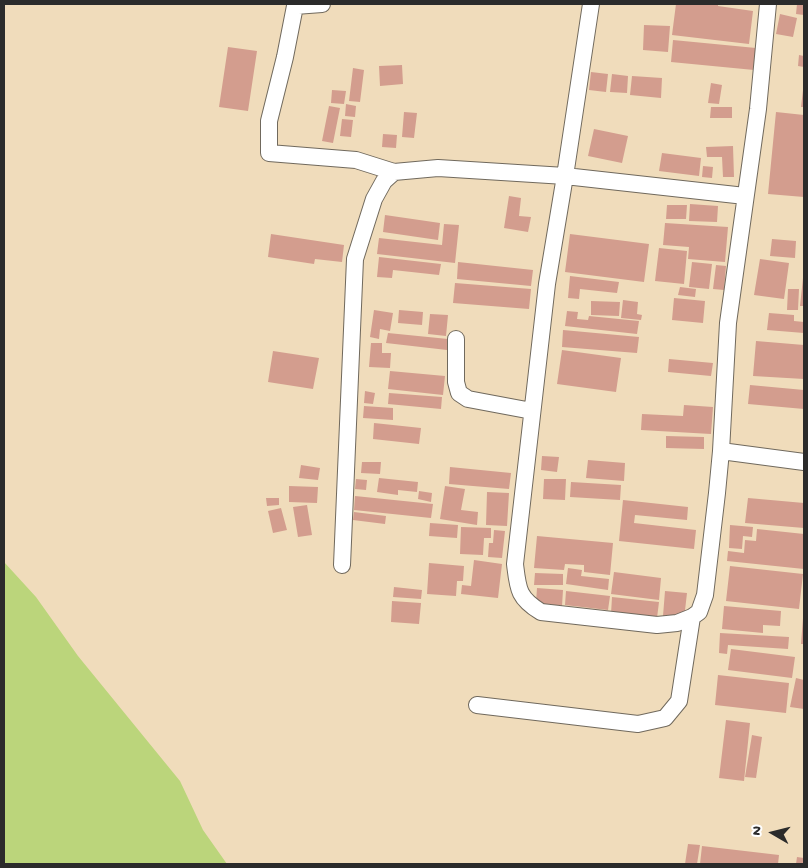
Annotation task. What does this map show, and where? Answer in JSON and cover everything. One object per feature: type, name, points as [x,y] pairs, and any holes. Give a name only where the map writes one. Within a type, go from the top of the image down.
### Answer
[{"type":"street","points":[[322,4],[295,6],[270,121],[269,153],[356,160],[394,172],[438,168],[565,176],[745,196]]},
{"type":"street","points":[[591,4],[547,284],[515,564],[520,595],[528,605],[541,612],[657,625],[677,623],[692,617],[699,612],[705,595],[721,450],[728,323],[758,109],[768,4]]},
{"type":"street","points":[[342,565],[355,258],[374,200],[384,181],[394,172]]},
{"type":"street","points":[[456,339],[456,382],[459,393],[468,399],[532,411]]},
{"type":"street","points":[[721,450],[804,462]]},
{"type":"street","points":[[477,705],[638,724],[666,718],[679,701],[692,617]]},
{"type":"green space","points":[[4,562],[36,597],[78,656],[180,781],[203,830],[227,864],[4,864]]},
{"type":"building","points":[[676,4],[718,4],[718,6],[753,11],[749,44],[672,35]]},
{"type":"building","points":[[797,4],[804,4],[804,15],[796,14]]},
{"type":"building","points":[[780,14],[797,18],[793,37],[776,34]]},
{"type":"building","points":[[644,25],[670,26],[668,52],[643,50]]},
{"type":"building","points":[[673,40],[756,48],[754,70],[671,62]]},
{"type":"building","points":[[228,47],[257,51],[248,111],[219,107]]},
{"type":"building","points":[[799,55],[804,56],[804,67],[798,66]]},
{"type":"building","points":[[402,65],[403,84],[380,86],[379,66]]},
{"type":"building","points":[[353,68],[364,70],[360,102],[349,101]]},
{"type":"building","points":[[591,72],[608,74],[606,92],[589,90]]},
{"type":"building","points":[[612,74],[628,76],[627,93],[610,92]]},
{"type":"building","points":[[632,76],[662,78],[661,98],[630,95]]},
{"type":"building","points":[[711,83],[722,85],[719,104],[708,103]]},
{"type":"building","points":[[332,90],[346,91],[344,104],[331,103]]},
{"type":"building","points":[[803,90],[804,107],[801,107]]},
{"type":"building","points":[[346,104],[356,106],[355,117],[345,116]]},
{"type":"building","points":[[329,106],[340,108],[333,143],[322,141]]},
{"type":"building","points":[[711,107],[732,107],[732,118],[710,118]]},
{"type":"building","points":[[404,112],[417,113],[414,138],[402,137]]},
{"type":"building","points":[[776,112],[804,115],[804,197],[768,194]]},
{"type":"building","points":[[342,119],[353,120],[351,137],[340,136]]},
{"type":"building","points":[[594,129],[628,136],[622,163],[588,156]]},
{"type":"building","points":[[383,134],[397,135],[396,148],[382,147]]},
{"type":"building","points":[[733,146],[734,177],[723,177],[722,157],[707,157],[706,147]]},
{"type":"building","points":[[662,153],[701,158],[699,176],[659,171]]},
{"type":"building","points":[[703,166],[713,167],[712,178],[702,177]]},
{"type":"building","points":[[509,196],[521,198],[519,216],[531,217],[528,232],[504,228]]},
{"type":"building","points":[[690,204],[718,206],[717,222],[689,221]]},
{"type":"building","points":[[667,205],[687,205],[686,219],[666,219]]},
{"type":"building","points":[[385,215],[440,223],[438,240],[383,232]]},
{"type":"building","points":[[665,223],[728,227],[725,262],[688,259],[689,247],[663,245]]},
{"type":"building","points":[[444,224],[459,225],[455,263],[377,254],[379,238],[442,245]]},
{"type":"building","points":[[271,234],[344,245],[342,262],[315,259],[314,264],[268,257]]},
{"type":"building","points":[[570,234],[649,244],[644,282],[565,272]]},
{"type":"building","points":[[772,239],[796,241],[795,258],[770,256]]},
{"type":"building","points":[[659,248],[687,251],[684,284],[655,281]]},
{"type":"building","points":[[379,257],[441,264],[439,275],[393,270],[392,278],[377,277]]},
{"type":"building","points":[[760,259],[789,263],[784,299],[754,295]]},
{"type":"building","points":[[458,262],[533,270],[531,286],[457,279]]},
{"type":"building","points":[[692,262],[712,264],[709,289],[689,287]]},
{"type":"building","points":[[716,265],[726,266],[724,290],[713,289]]},
{"type":"building","points":[[570,276],[619,282],[617,293],[580,289],[579,299],[568,298]]},
{"type":"building","points":[[803,278],[804,306],[800,306]]},
{"type":"building","points":[[455,283],[531,289],[529,309],[453,303]]},
{"type":"building","points":[[680,287],[696,289],[695,297],[678,295]]},
{"type":"building","points":[[788,289],[799,289],[798,310],[787,310]]},
{"type":"building","points":[[674,298],[705,301],[703,323],[672,320]]},
{"type":"building","points":[[623,300],[638,302],[637,314],[642,315],[641,320],[621,318]]},
{"type":"building","points":[[591,301],[620,302],[619,316],[591,315]]},
{"type":"building","points":[[374,310],[393,313],[390,331],[380,329],[379,339],[370,337]]},
{"type":"building","points":[[399,310],[423,312],[422,325],[398,323]]},
{"type":"building","points":[[567,311],[578,312],[577,319],[588,320],[589,316],[639,321],[637,334],[565,326]]},
{"type":"building","points":[[769,313],[794,315],[794,321],[804,322],[804,333],[767,330]]},
{"type":"building","points":[[430,314],[448,315],[446,336],[428,334]]},
{"type":"building","points":[[563,330],[639,337],[637,353],[562,347]]},
{"type":"building","points":[[388,333],[448,339],[447,350],[386,343]]},
{"type":"building","points":[[756,341],[804,345],[804,379],[753,376]]},
{"type":"building","points":[[371,343],[382,343],[382,353],[391,353],[390,368],[369,367]]},
{"type":"building","points":[[562,350],[621,358],[616,392],[557,384]]},
{"type":"building","points":[[273,351],[319,358],[313,389],[268,382]]},
{"type":"building","points":[[669,359],[713,363],[711,376],[668,372]]},
{"type":"building","points":[[390,371],[445,376],[443,395],[388,389]]},
{"type":"building","points":[[750,385],[804,390],[804,409],[748,404]]},
{"type":"building","points":[[365,391],[375,393],[373,404],[364,403]]},
{"type":"building","points":[[389,393],[442,397],[441,409],[388,404]]},
{"type":"building","points":[[684,405],[713,407],[711,434],[641,430],[642,414],[683,416]]},
{"type":"building","points":[[364,406],[393,408],[393,420],[363,418]]},
{"type":"building","points":[[374,423],[421,428],[419,444],[373,439]]},
{"type":"building","points":[[666,436],[704,437],[704,449],[666,448]]},
{"type":"building","points":[[542,456],[559,457],[557,472],[541,470]]},
{"type":"building","points":[[588,460],[625,463],[624,481],[586,478]]},
{"type":"building","points":[[362,462],[381,462],[380,474],[361,473]]},
{"type":"building","points":[[301,465],[320,468],[318,480],[299,478]]},
{"type":"building","points":[[450,467],[511,473],[509,489],[449,484]]},
{"type":"building","points":[[379,478],[418,482],[417,492],[398,490],[398,495],[377,492]]},
{"type":"building","points":[[356,479],[367,480],[366,490],[355,489]]},
{"type":"building","points":[[544,479],[566,479],[565,500],[543,499]]},
{"type":"building","points":[[571,482],[621,485],[620,500],[570,497]]},
{"type":"building","points":[[289,486],[318,487],[317,503],[289,502]]},
{"type":"building","points":[[445,486],[465,489],[461,510],[478,512],[477,525],[440,519]]},
{"type":"building","points":[[419,491],[432,493],[431,502],[418,499]]},
{"type":"building","points":[[487,492],[509,493],[507,526],[486,525]]},
{"type":"building","points":[[355,496],[433,504],[431,518],[354,510]]},
{"type":"building","points":[[266,498],[279,498],[279,505],[267,506]]},
{"type":"building","points":[[748,498],[804,503],[804,528],[745,523]]},
{"type":"building","points":[[623,500],[688,507],[687,520],[635,515],[634,523],[696,530],[694,549],[619,541]]},
{"type":"building","points":[[307,505],[312,535],[298,537],[293,507]]},
{"type":"building","points":[[281,508],[287,530],[273,533],[268,511]]},
{"type":"building","points":[[354,512],[386,516],[385,524],[353,520]]},
{"type":"building","points":[[430,523],[458,525],[457,538],[429,536]]},
{"type":"building","points":[[730,525],[753,527],[752,537],[743,536],[742,549],[729,548]]},
{"type":"building","points":[[461,527],[491,528],[491,538],[484,538],[483,555],[460,554]]},
{"type":"building","points":[[757,529],[804,534],[804,569],[727,561],[728,551],[744,553],[745,540],[756,541]]},
{"type":"building","points":[[494,530],[505,531],[502,558],[488,557],[489,543],[493,543]]},
{"type":"building","points":[[537,536],[613,543],[610,575],[584,572],[584,565],[565,564],[564,570],[534,568]]},
{"type":"building","points":[[474,560],[502,564],[498,598],[461,594],[462,585],[471,586]]},
{"type":"building","points":[[429,563],[464,566],[463,581],[457,581],[456,596],[427,594]]},
{"type":"building","points":[[730,566],[803,574],[799,609],[726,601]]},
{"type":"building","points":[[568,568],[582,570],[581,576],[609,579],[608,590],[566,584]]},
{"type":"building","points":[[614,572],[661,578],[659,600],[611,594]]},
{"type":"building","points":[[535,573],[563,574],[563,585],[534,585]]},
{"type":"building","points":[[394,587],[422,590],[421,599],[393,597]]},
{"type":"building","points":[[537,588],[563,590],[562,606],[536,603]]},
{"type":"building","points":[[566,591],[610,596],[608,610],[565,605]]},
{"type":"building","points":[[665,591],[687,593],[684,619],[663,616]]},
{"type":"building","points":[[612,597],[659,602],[657,618],[611,614]]},
{"type":"building","points":[[392,601],[421,603],[419,624],[391,622]]},
{"type":"building","points":[[724,606],[781,611],[780,626],[763,625],[763,633],[722,629]]},
{"type":"building","points":[[803,618],[804,644],[801,644]]},
{"type":"building","points":[[720,633],[789,637],[788,649],[728,645],[727,654],[719,653]]},
{"type":"building","points":[[731,649],[795,657],[792,678],[728,670]]},
{"type":"building","points":[[718,675],[789,683],[786,713],[715,705]]},
{"type":"building","points":[[796,678],[804,680],[804,709],[790,707]]},
{"type":"building","points":[[726,720],[750,723],[744,781],[719,778]]},
{"type":"building","points":[[752,735],[762,737],[756,778],[745,777]]},
{"type":"building","points":[[688,844],[700,845],[697,864],[685,864]]},
{"type":"building","points":[[702,846],[779,855],[778,864],[700,864]]},
{"type":"building","points":[[797,857],[804,858],[804,864],[796,864]]}]
